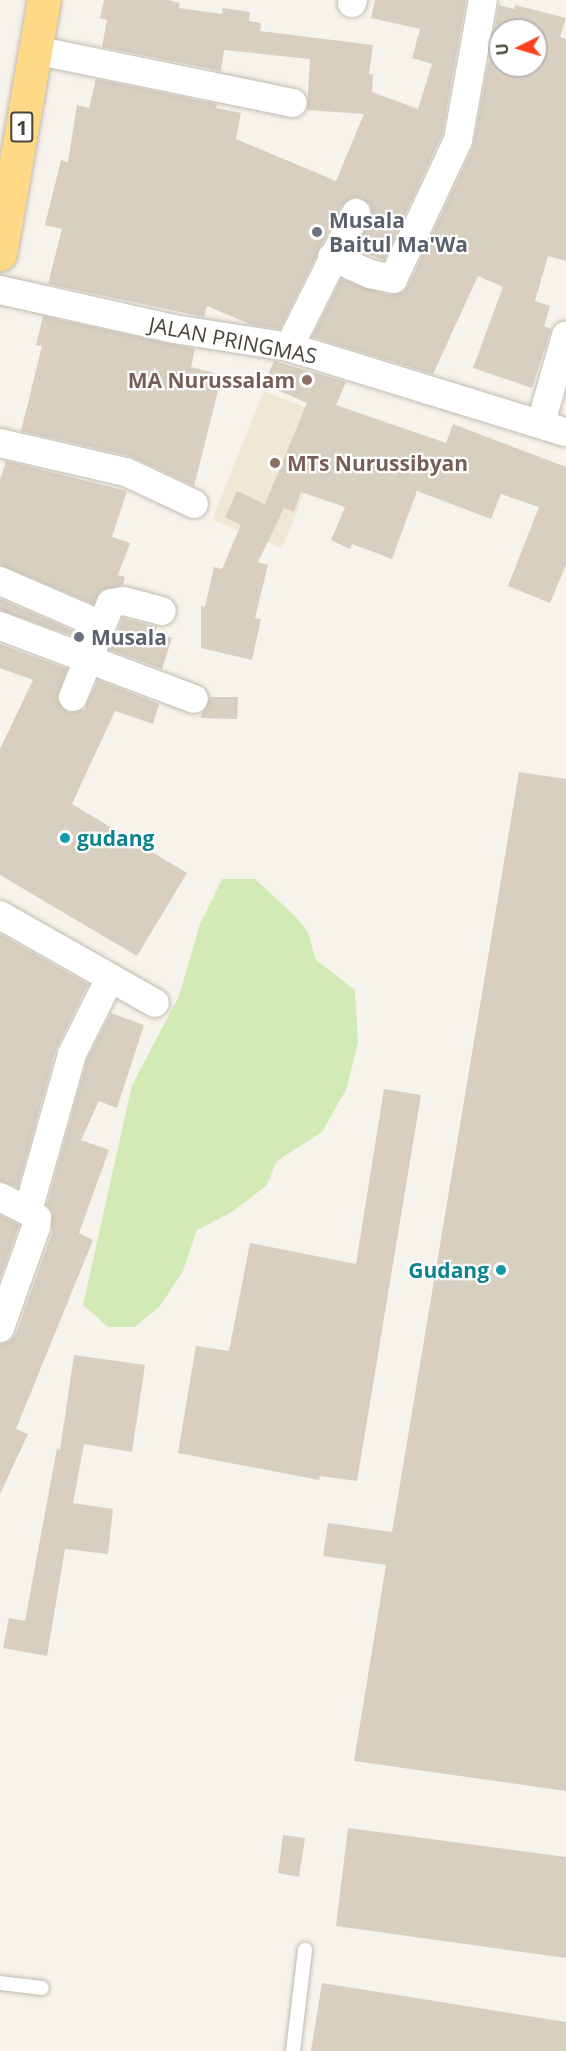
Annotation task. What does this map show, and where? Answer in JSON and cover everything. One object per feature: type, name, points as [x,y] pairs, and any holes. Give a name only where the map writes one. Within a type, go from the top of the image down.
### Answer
[{"type":"highway","name":"1","points":[[0,254],[44,0]]},
{"type":"street","points":[[332,257],[370,274],[393,279],[458,140],[483,0]]},
{"type":"street","points":[[35,50],[293,103]]},
{"type":"street","points":[[289,346],[356,213]]},
{"type":"street","name":"JALAN PRINGMAS","points":[[0,290],[174,329],[289,346],[553,428]]},
{"type":"street","points":[[553,428],[566,335]]},
{"type":"street","points":[[0,443],[126,472],[194,504]]},
{"type":"street","points":[[0,581],[101,625]]},
{"type":"street","points":[[73,697],[101,625],[113,601],[162,611]]},
{"type":"street","points":[[0,626],[194,699]]},
{"type":"street","points":[[0,915],[156,1003]]},
{"type":"street","points":[[27,1211],[72,1054],[110,978]]},
{"type":"street","points":[[0,1197],[37,1218],[36,1227],[0,1328]]},
{"type":"lane","points":[[293,2051],[305,1950]]},
{"type":"lane","points":[[0,1983],[42,1988]]},
{"type":"shaded area","name":"MTs Nurussibyan","points":[[264,391],[334,419],[282,548],[212,520]]},
{"type":"green space","points":[[222,879],[255,879],[295,916],[308,932],[316,960],[355,990],[358,1043],[346,1090],[322,1132],[277,1161],[266,1186],[232,1212],[197,1230],[183,1271],[160,1306],[135,1327],[108,1327],[83,1305],[132,1085],[179,996],[200,924]]},
{"type":"building","points":[[104,0],[168,0],[180,3],[179,8],[222,14],[223,8],[250,12],[249,21],[261,23],[260,31],[373,45],[369,74],[373,74],[372,92],[418,109],[432,64],[412,58],[420,29],[371,18],[375,0],[466,0],[442,135],[384,260],[356,250],[372,213],[369,203],[354,197],[341,206],[280,329],[252,325],[207,306],[204,317],[48,284],[62,229],[45,225],[61,160],[68,162],[77,105],[89,108],[96,79],[217,104],[216,108],[241,113],[236,139],[336,181],[364,114],[307,110],[310,59],[224,50],[221,71],[102,47],[107,20],[100,18]]},
{"type":"building","points":[[499,5],[514,9],[515,5],[566,18],[560,37],[566,39],[566,261],[548,256],[535,301],[550,306],[544,326],[551,329],[532,388],[473,368],[503,287],[478,276],[433,374],[312,337],[341,279],[389,295],[403,292],[408,286],[473,147],[488,65],[488,78],[548,78],[548,18],[497,18]]},
{"type":"building","points":[[43,316],[195,349],[191,367],[222,375],[194,486],[130,456],[21,431],[42,346],[36,345]]},
{"type":"building","points":[[274,361],[346,382],[336,405],[446,443],[453,424],[566,467],[566,565],[550,603],[508,586],[539,507],[501,494],[491,519],[417,491],[392,559],[352,544],[350,549],[331,540],[345,507],[301,492],[294,512],[284,508],[258,562],[268,565],[255,618],[261,619],[252,660],[201,648],[201,606],[205,607],[214,567],[222,569],[241,525],[225,517],[237,491],[265,504],[307,403],[264,384]]},
{"type":"building","points":[[6,461],[127,491],[112,537],[130,543],[118,575],[125,577],[123,585],[101,590],[93,604],[0,565],[0,480]]},
{"type":"building","points":[[0,599],[81,634],[79,638],[0,610]]},
{"type":"building","points":[[123,618],[157,627],[155,632],[172,638],[162,669],[110,650]]},
{"type":"building","name":"gudang","points":[[0,644],[67,669],[57,699],[67,712],[84,710],[98,680],[159,704],[153,724],[115,711],[72,804],[187,873],[137,956],[0,875],[0,749],[33,680],[0,668]]},
{"type":"building","points":[[210,697],[238,697],[237,719],[200,718]]},
{"type":"building","name":"Gudang","points":[[519,772],[566,779],[566,1791],[354,1761],[386,1565],[323,1556],[328,1523],[392,1532]]},
{"type":"building","points":[[0,934],[88,984],[56,1049],[18,1187],[0,1181]]},
{"type":"building","points":[[111,1013],[144,1025],[117,1108],[99,1101],[81,1140],[109,1150],[79,1233],[93,1240],[16,1429],[28,1434],[0,1494],[0,1344],[10,1341],[16,1334],[52,1233],[52,1212],[47,1205],[87,1060]]},
{"type":"building","points":[[384,1089],[421,1095],[357,1481],[320,1476],[319,1480],[178,1453],[196,1346],[229,1351],[250,1243],[356,1264]]},
{"type":"building","points":[[0,1215],[19,1225],[0,1279]]},
{"type":"building","points":[[74,1355],[145,1365],[132,1452],[84,1444],[73,1503],[113,1509],[108,1554],[65,1549],[47,1656],[3,1648],[9,1618],[25,1621],[57,1448],[60,1450]]},
{"type":"building","points":[[348,1828],[566,1857],[566,1958],[336,1926]]},
{"type":"building","points":[[283,1835],[305,1838],[299,1877],[278,1873]]},
{"type":"building","points":[[322,1983],[566,2022],[566,2051],[311,2051]]},
{"type":"place","name":"Musala Baitul Ma'Wa","points":[[317,232]]},
{"type":"place","name":"MA Nurussalam","points":[[307,380]]},
{"type":"place","name":"MTs Nurussibyan","points":[[275,463]]},
{"type":"place","name":"Musala","points":[[79,637]]},
{"type":"place","name":"gudang","points":[[65,838]]},
{"type":"place","name":"Gudang","points":[[501,1270]]}]
